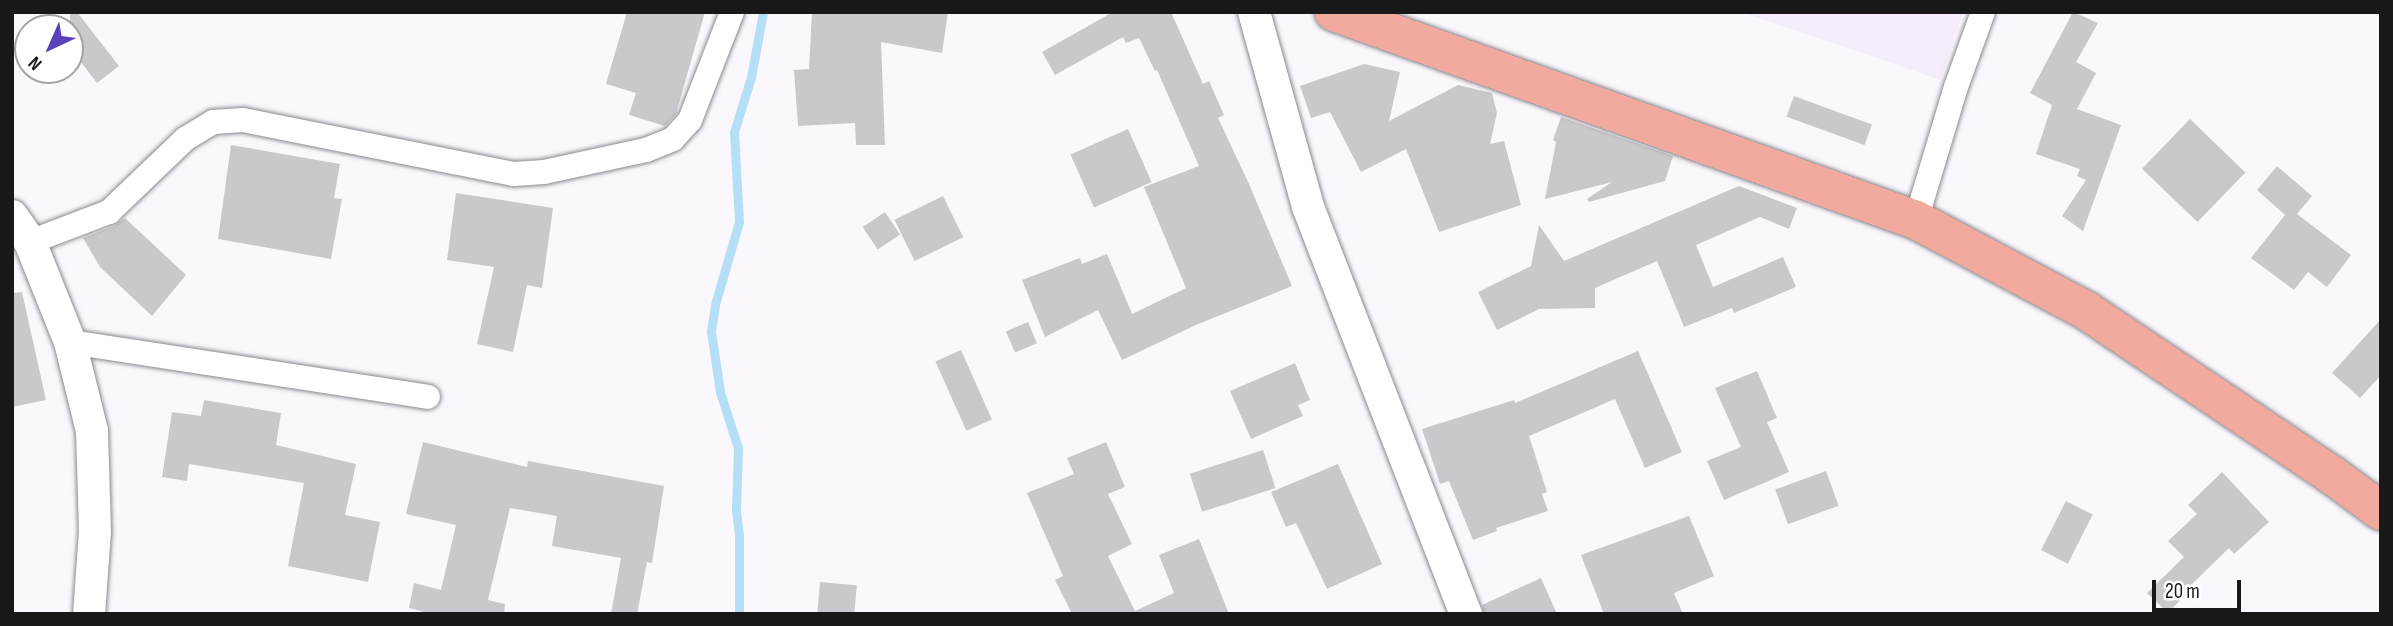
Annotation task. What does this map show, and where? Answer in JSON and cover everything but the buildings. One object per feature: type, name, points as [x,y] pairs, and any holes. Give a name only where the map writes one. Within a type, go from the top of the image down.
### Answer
[{"type":"main road","points":[[1334,12],[1916,220],[2087,310],[2381,511]]},
{"type":"street","points":[[30,242],[109,212],[185,139],[213,122],[243,120],[514,174],[544,172],[646,150],[673,139],[690,120],[732,12]]},
{"type":"street","points":[[1254,12],[1308,207],[1466,614]]},
{"type":"street","points":[[1916,220],[1956,87],[1983,12]]},
{"type":"street","points":[[12,216],[30,242],[71,342],[92,431],[95,531],[89,614]]},
{"type":"street","points":[[71,342],[428,397]]},
{"type":"shaded area","points":[[1741,12],[1963,12],[1941,80]]},
{"type":"waterway","points":[[739,614],[739,535],[736,509],[738,448],[720,392],[711,331],[716,301],[739,222],[734,132],[751,77],[763,12]]}]
